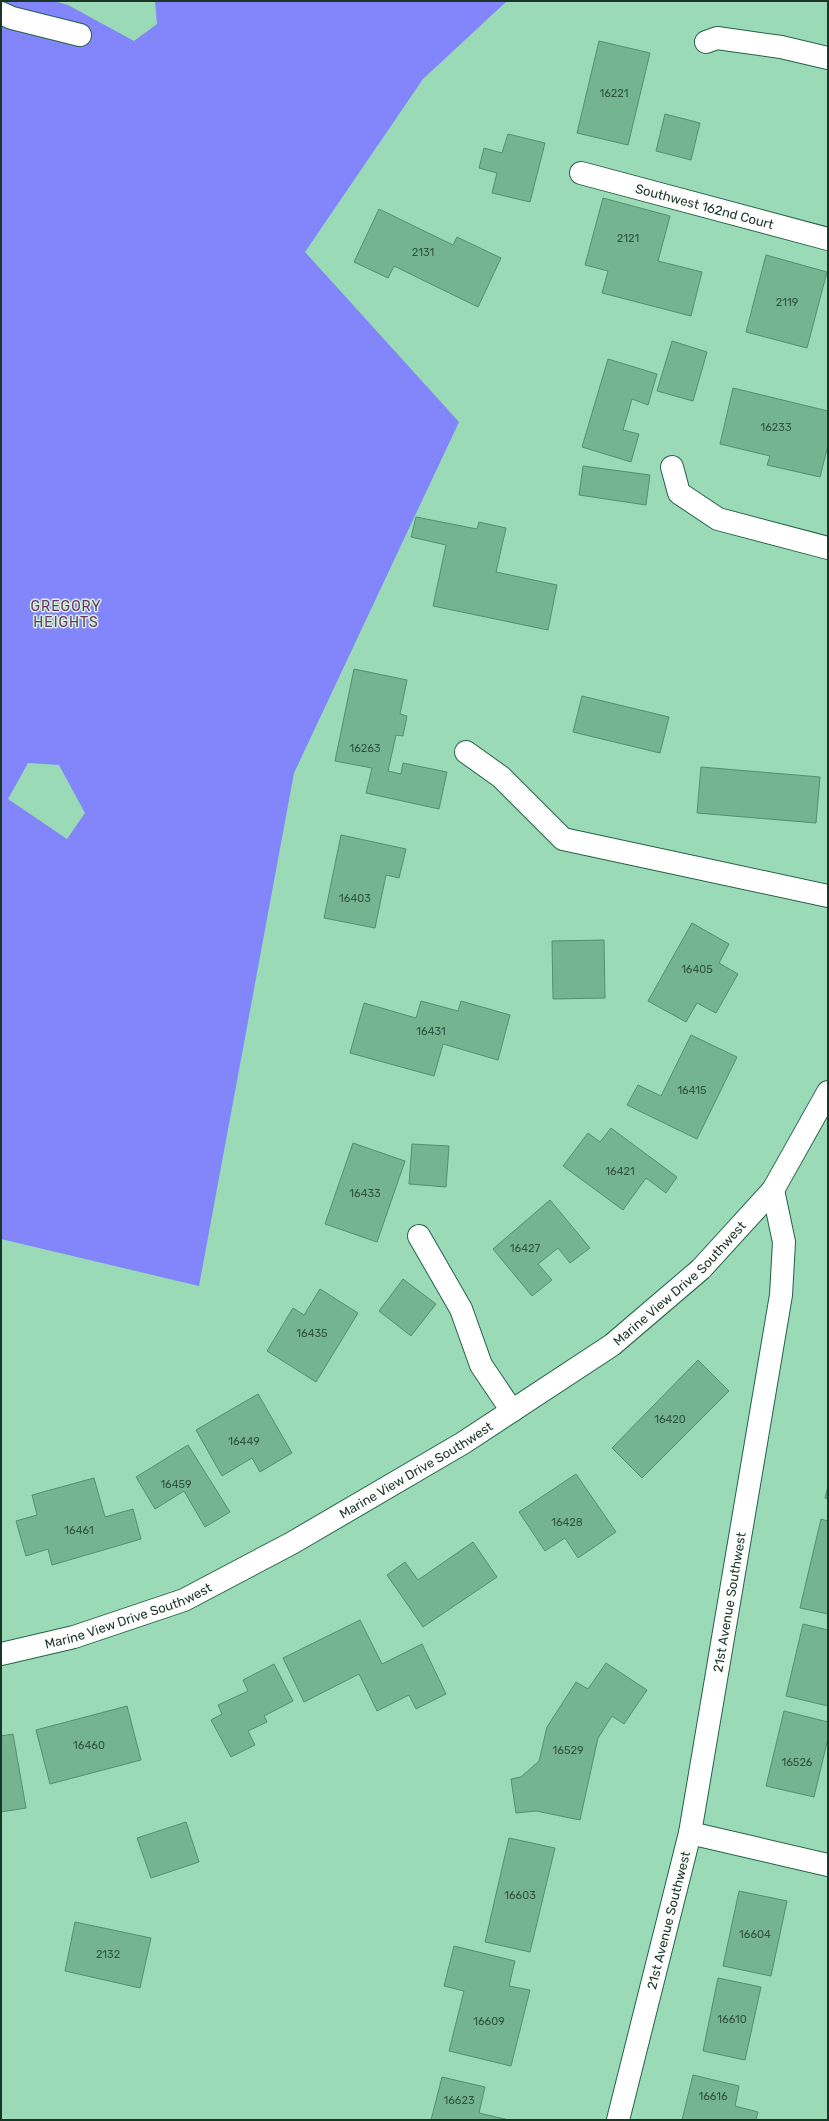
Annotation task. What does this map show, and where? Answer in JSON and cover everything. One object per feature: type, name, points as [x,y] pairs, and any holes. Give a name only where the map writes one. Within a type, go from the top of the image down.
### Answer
[{"type":"street","points":[[1,13],[12,18],[80,35]]},
{"type":"street","points":[[706,42],[717,38],[781,47],[828,58]]},
{"type":"street","name":"Southwest 162nd Court","points":[[581,173],[828,239]]},
{"type":"street","points":[[672,467],[679,493],[718,520],[828,548]]},
{"type":"street","points":[[466,752],[501,777],[563,839],[828,896]]},
{"type":"street","points":[[773,1190],[828,1092]]},
{"type":"street","name":"Marine View Drive Southwest","points":[[1,1654],[74,1637],[184,1600],[292,1543],[463,1443],[612,1344],[701,1269],[773,1190]]},
{"type":"street","name":"21st Avenue Southwest","points":[[618,2120],[690,1833],[781,1295],[784,1242],[773,1190]]},
{"type":"street","points":[[419,1236],[461,1309],[481,1365],[512,1410]]},
{"type":"street","points":[[690,1833],[828,1865]]},
{"type":"shaded area","points":[[1,1],[54,1],[68,5],[134,41],[157,24],[155,1],[507,1],[423,79],[305,252],[459,422],[294,773],[199,1286],[1,1239]],"holes":[[[28,763],[59,765],[85,813],[67,839],[8,799]]]},
{"type":"building","points":[[599,41],[650,53],[628,145],[577,133]]},
{"type":"building","points":[[665,114],[700,123],[691,160],[656,151]]},
{"type":"building","points":[[508,134],[545,143],[530,202],[492,193],[497,173],[479,168],[484,148],[502,153]]},
{"type":"building","points":[[603,198],[670,216],[658,261],[702,272],[691,316],[602,293],[608,271],[585,265]]},
{"type":"building","points":[[379,209],[453,245],[457,237],[501,258],[478,307],[394,266],[388,278],[354,262]]},
{"type":"building","points":[[766,255],[827,272],[807,348],[746,332]]},
{"type":"building","points":[[672,341],[707,352],[693,401],[657,391]]},
{"type":"building","points":[[608,359],[657,374],[648,405],[632,399],[623,430],[639,434],[631,462],[582,447]]},
{"type":"building","points":[[733,388],[828,411],[828,445],[820,477],[767,465],[770,456],[720,444]]},
{"type":"building","points":[[583,466],[650,475],[646,505],[579,495]]},
{"type":"building","points":[[416,517],[477,529],[479,522],[506,528],[496,572],[557,585],[548,630],[433,606],[446,545],[411,537]]},
{"type":"building","points":[[354,669],[407,680],[400,714],[407,716],[403,736],[396,735],[388,771],[401,774],[403,763],[447,772],[439,809],[366,793],[372,768],[335,761]]},
{"type":"building","points":[[582,696],[669,717],[660,753],[573,732]]},
{"type":"building","points":[[701,767],[820,777],[816,823],[697,813]]},
{"type":"building","points":[[341,835],[406,849],[399,878],[386,875],[375,928],[324,918]]},
{"type":"building","points":[[692,923],[729,944],[719,963],[738,974],[716,1013],[697,1003],[686,1022],[648,1001]]},
{"type":"building","points":[[604,940],[605,998],[553,999],[552,941]]},
{"type":"building","points":[[421,1001],[458,1011],[461,1001],[510,1015],[498,1060],[443,1044],[434,1076],[350,1053],[364,1003],[416,1018]]},
{"type":"building","points":[[691,1035],[737,1057],[697,1139],[627,1105],[638,1085],[661,1096]]},
{"type":"building","points":[[611,1128],[677,1177],[666,1193],[646,1178],[623,1210],[563,1166],[588,1133],[600,1142]]},
{"type":"building","points":[[353,1143],[405,1161],[377,1242],[325,1224]]},
{"type":"building","points":[[412,1144],[449,1146],[446,1187],[409,1184]]},
{"type":"building","points":[[550,1200],[590,1248],[570,1263],[558,1248],[538,1264],[552,1280],[532,1296],[493,1249]]},
{"type":"building","points":[[403,1279],[436,1304],[411,1336],[379,1311]]},
{"type":"building","points":[[320,1289],[358,1313],[316,1382],[267,1351],[293,1308],[304,1315]]},
{"type":"building","points":[[698,1360],[729,1391],[642,1478],[612,1448]]},
{"type":"building","points":[[258,1394],[292,1453],[260,1472],[252,1458],[222,1476],[196,1430]]},
{"type":"building","points":[[188,1445],[230,1512],[205,1527],[184,1491],[155,1509],[136,1477]]},
{"type":"building","points":[[576,1474],[616,1532],[578,1558],[565,1538],[545,1551],[519,1512]]},
{"type":"building","points":[[94,1478],[105,1517],[133,1509],[141,1539],[52,1565],[48,1549],[26,1556],[16,1521],[37,1515],[32,1495]]},
{"type":"building","points":[[828,1486],[828,1499],[825,1498]]},
{"type":"building","points":[[821,1519],[828,1521],[828,1614],[800,1608]]},
{"type":"building","points":[[473,1542],[497,1577],[423,1627],[387,1575],[405,1562],[418,1580]]},
{"type":"building","points":[[360,1620],[382,1664],[422,1644],[446,1694],[416,1709],[409,1695],[377,1711],[359,1674],[304,1702],[283,1658]]},
{"type":"building","points":[[803,1624],[828,1630],[828,1706],[786,1696]]},
{"type":"building","points":[[606,1663],[647,1690],[624,1724],[612,1716],[598,1738],[580,1820],[536,1811],[516,1813],[511,1779],[521,1777],[539,1761],[547,1727],[576,1682],[588,1689]]},
{"type":"building","points":[[274,1664],[293,1701],[264,1716],[267,1722],[248,1731],[255,1745],[231,1757],[211,1720],[222,1714],[218,1705],[248,1691],[243,1680]]},
{"type":"building","points":[[127,1706],[141,1760],[50,1784],[36,1730]]},
{"type":"building","points":[[784,1711],[828,1722],[828,1738],[814,1797],[766,1786]]},
{"type":"building","points":[[13,1734],[26,1808],[1,1812],[1,1736]]},
{"type":"building","points":[[186,1822],[199,1862],[151,1878],[137,1838]]},
{"type":"building","points":[[509,1838],[555,1848],[530,1952],[485,1942]]},
{"type":"building","points":[[739,1891],[787,1901],[771,1976],[723,1966]]},
{"type":"building","points":[[75,1922],[151,1938],[140,1988],[65,1971]]},
{"type":"building","points":[[454,1946],[515,1961],[509,1986],[530,1990],[511,2066],[449,2051],[464,1991],[444,1986]]},
{"type":"building","points":[[718,1978],[761,1987],[745,2060],[703,2051]]},
{"type":"building","points":[[693,2075],[739,2086],[735,2106],[758,2112],[756,2120],[682,2120]]},
{"type":"building","points":[[442,2077],[485,2087],[479,2113],[509,2120],[431,2120]]},
{"type":"district","name":"GREGORY HEIGHTS","points":[[66,614]]}]
